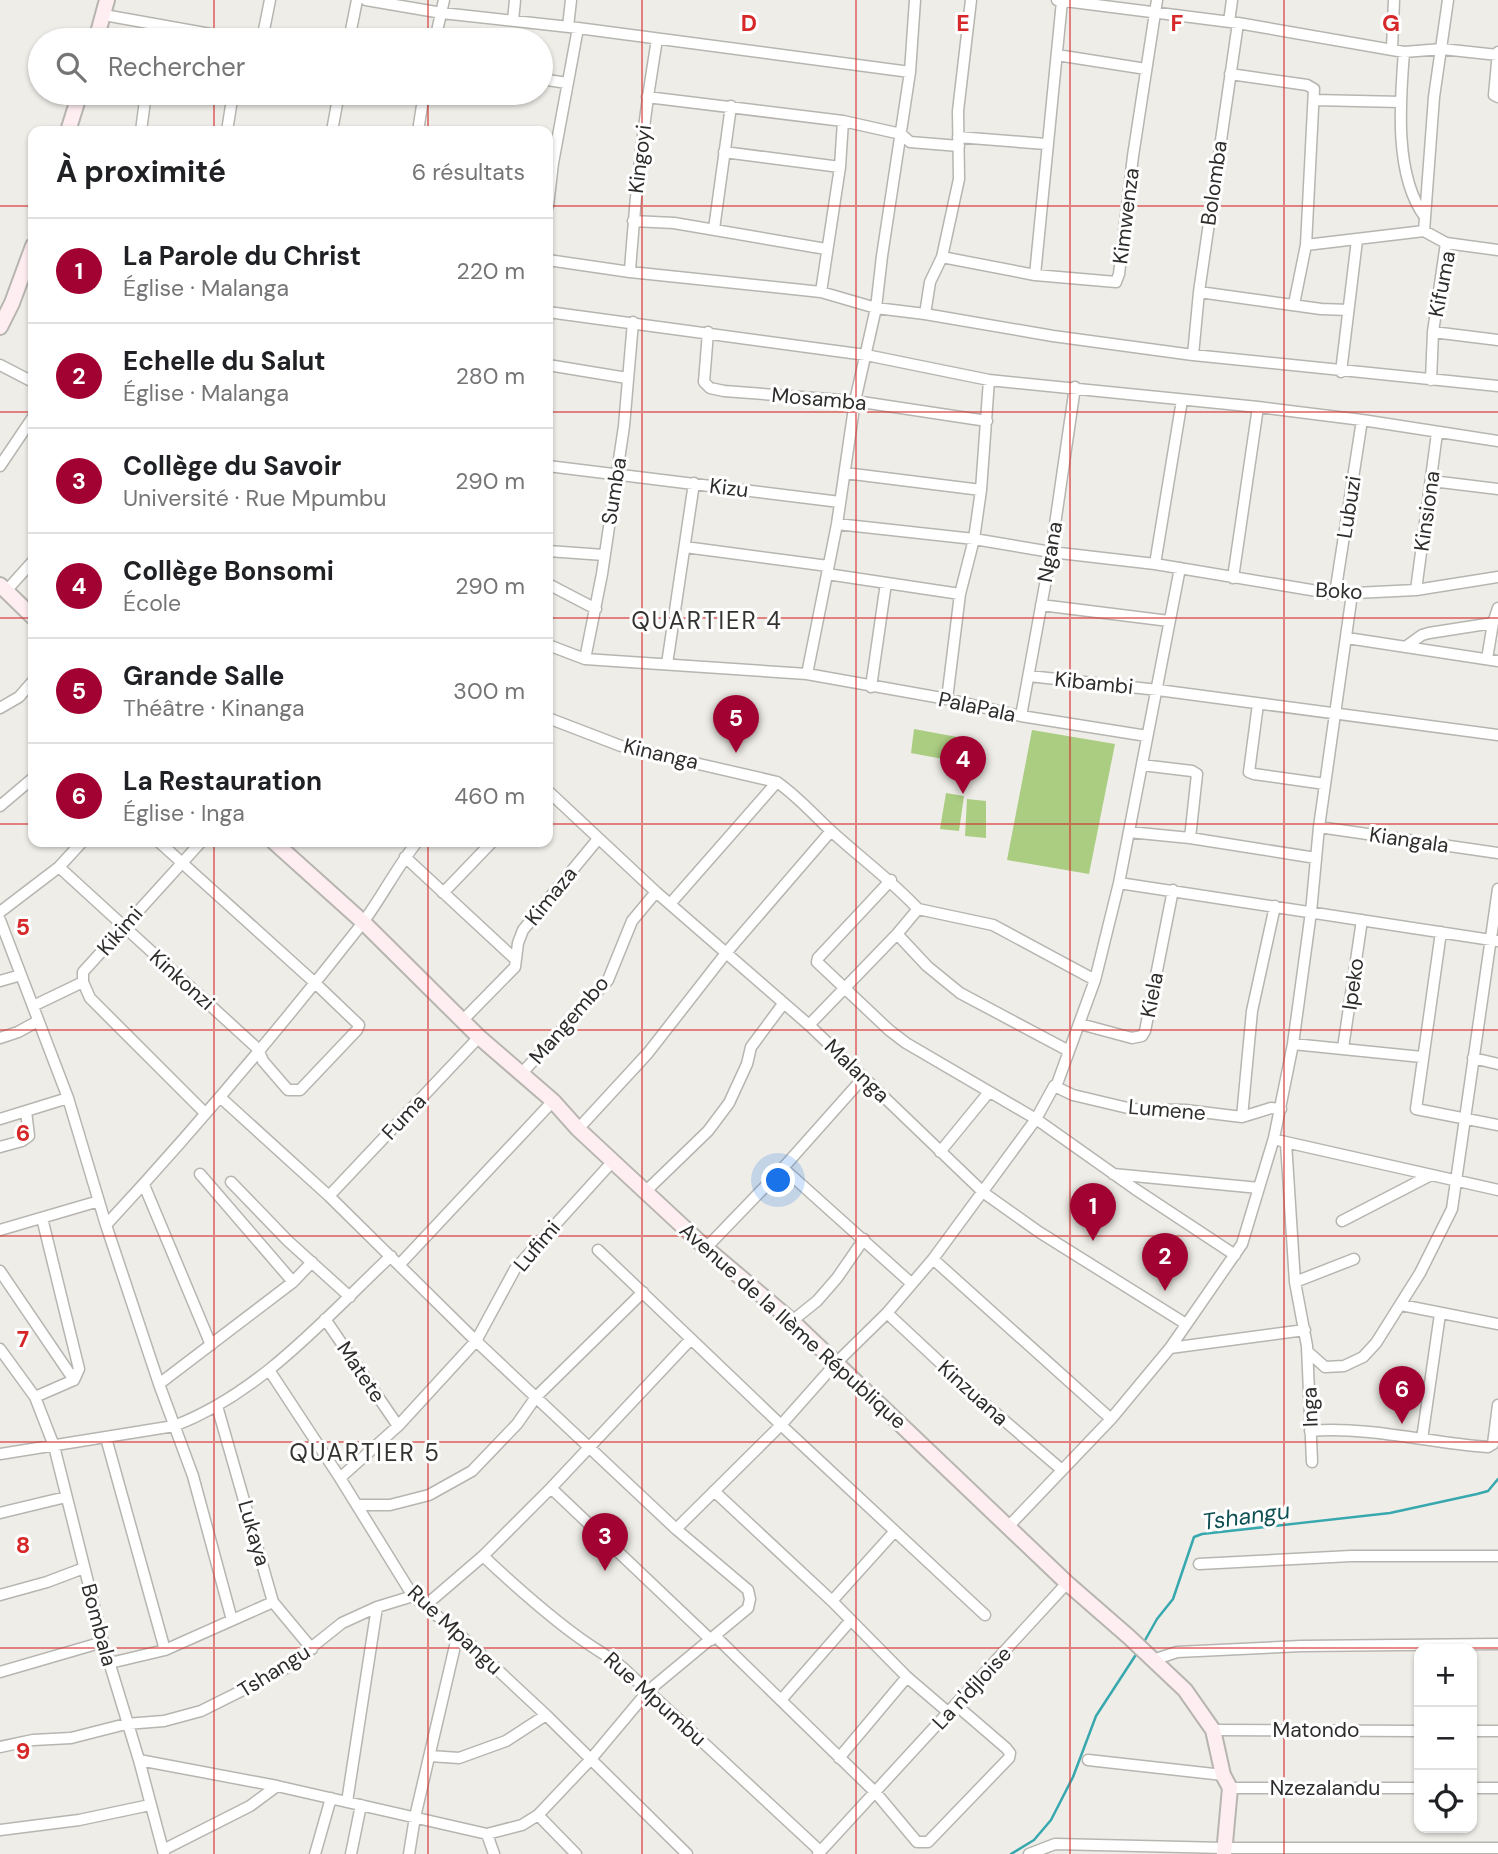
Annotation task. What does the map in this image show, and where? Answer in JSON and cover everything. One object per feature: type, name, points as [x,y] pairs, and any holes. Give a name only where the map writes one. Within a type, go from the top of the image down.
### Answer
[{"type":"street","points":[[100,28],[107,0]]},
{"type":"street","points":[[264,28],[270,0]]},
{"type":"street","points":[[351,28],[357,0]]},
{"type":"street","points":[[366,0],[442,13],[573,27],[910,72]]},
{"type":"street","points":[[438,28],[444,0]]},
{"type":"street","points":[[513,21],[515,0]]},
{"type":"street","points":[[553,148],[567,83],[573,27],[571,0]]},
{"type":"street","points":[[553,647],[585,659],[807,674],[837,524],[855,401],[876,308],[910,72],[915,0]]},
{"type":"street","points":[[925,314],[930,282],[942,257],[959,178],[958,111],[971,0]]},
{"type":"street","points":[[1057,0],[1233,22],[1405,52],[1442,49],[1498,54],[1494,94],[1498,97]]},
{"type":"street","name":"Kimwenza","points":[[942,257],[1035,275],[1116,282],[1157,0]]},
{"type":"street","name":"Bolomba","points":[[1194,355],[1199,292],[1230,74],[1232,0]]},
{"type":"street","points":[[1392,49],[1394,0]]},
{"type":"street","points":[[1424,231],[1434,97],[1448,0]]},
{"type":"street","points":[[1035,275],[1062,1]]},
{"type":"street","points":[[104,15],[173,28]]},
{"type":"street","name":"Kingoyi","points":[[630,272],[647,97],[657,39]]},
{"type":"street","points":[[1405,52],[1401,102],[1404,162],[1414,203],[1425,217]]},
{"type":"street","points":[[1057,55],[1146,69]]},
{"type":"street","points":[[1230,74],[1311,86],[1314,89],[1306,245],[1294,304]]},
{"type":"street","points":[[553,81],[567,83]]},
{"type":"street","name":"Kingoyi","points":[[647,97],[843,121],[901,134]]},
{"type":"street","points":[[1314,100],[1401,102]]},
{"type":"street","points":[[70,126],[76,105]]},
{"type":"street","points":[[142,126],[144,105]]},
{"type":"street","points":[[228,126],[231,105]]},
{"type":"street","points":[[333,126],[337,105]]},
{"type":"street","points":[[419,126],[422,105]]},
{"type":"street","points":[[714,229],[731,106]]},
{"type":"street","points":[[821,292],[841,167],[843,121]]},
{"type":"street","points":[[901,134],[910,142],[1046,145]]},
{"type":"street","points":[[724,152],[841,167]]},
{"type":"street","name":"Kingoyi","points":[[633,221],[674,223],[826,249]]},
{"type":"street","points":[[1306,245],[1424,231],[1446,243]]},
{"type":"street","points":[[1341,372],[1357,240]]},
{"type":"street","name":"Kifuma","points":[[1430,380],[1433,332],[1446,243],[1498,250]]},
{"type":"street","points":[[0,327],[28,260]]},
{"type":"street","points":[[553,261],[630,272],[821,292],[876,308],[1194,355],[1498,386]]},
{"type":"street","points":[[1199,292],[1321,309],[1348,310]]},
{"type":"street","points":[[553,313],[866,355],[989,380],[1258,407],[1498,441]]},
{"type":"street","name":"Sumba","points":[[585,659],[596,609],[624,426],[633,322]]},
{"type":"street","name":"Mosamba","points":[[708,332],[704,382],[710,388],[855,401],[987,421]]},
{"type":"street","name":"Kifuma","points":[[1433,332],[1498,340]]},
{"type":"street","points":[[0,365],[28,379]]},
{"type":"street","points":[[553,366],[627,378]]},
{"type":"street","points":[[947,699],[960,594],[974,539],[981,490],[989,380]]},
{"type":"street","name":"Ngana","points":[[1021,716],[1051,552],[1075,387]]},
{"type":"street","points":[[837,524],[974,539],[1051,552],[1155,564],[1182,400]]},
{"type":"street","points":[[1233,578],[1258,407]]},
{"type":"street","name":"Lubuzi","points":[[1335,594],[1362,420]]},
{"type":"street","points":[[0,466],[28,424]]},
{"type":"street","name":"Kinsiona","points":[[1416,590],[1437,433]]},
{"type":"street","name":"Kizu","points":[[553,467],[840,502]]},
{"type":"street","points":[[845,473],[981,490]]},
{"type":"street","points":[[1432,481],[1498,489]]},
{"type":"street","points":[[667,664],[694,483]]},
{"type":"street","points":[[685,547],[960,594]]},
{"type":"street","points":[[553,551],[604,555]]},
{"type":"street","name":"Boko","points":[[1155,564],[1335,594],[1416,590],[1498,577]]},
{"type":"street","points":[[28,566],[3,588],[28,612]]},
{"type":"street","points":[[676,1529],[887,1313],[984,1193],[1057,1084],[1095,980],[1119,883],[1180,568]]},
{"type":"street","points":[[871,687],[886,583]]},
{"type":"street","points":[[553,587],[596,609]]},
{"type":"street","points":[[1008,1527],[1111,1419],[1170,1348],[1242,1244],[1274,1138],[1293,1044],[1311,912],[1319,827],[1348,638],[1352,594]]},
{"type":"street","points":[[1041,604],[1169,621]]},
{"type":"street","points":[[1348,638],[1493,660],[1493,623],[1498,608]]},
{"type":"street","points":[[1408,645],[1429,633],[1493,623]]},
{"type":"street","name":"PalaPala","points":[[807,674],[947,699],[1021,716],[1147,736]]},
{"type":"street","name":"Kibambi","points":[[1029,676],[1158,690]]},
{"type":"street","points":[[0,694],[5,706],[28,685]]},
{"type":"street","points":[[1158,690],[1498,736]]},
{"type":"street","points":[[1258,704],[1249,772],[1325,785]]},
{"type":"street","name":"Kinanga","points":[[553,720],[621,746],[778,782],[831,831],[891,880],[918,909]]},
{"type":"street","points":[[1142,765],[1198,774],[1190,838]]},
{"type":"street","points":[[0,806],[28,782]]},
{"type":"street","points":[[670,904],[778,782]]},
{"type":"street","name":"Malanga","points":[[553,796],[656,892],[809,1025],[984,1193],[1039,1232],[1186,1324]]},
{"type":"street","name":"Kiangala","points":[[1319,827],[1498,853]]},
{"type":"street","points":[[578,1129],[648,1053],[726,953],[831,831]]},
{"type":"street","points":[[1129,832],[1190,838],[1316,859]]},
{"type":"street","name":"Kimaza","points":[[462,1021],[515,967],[523,930],[597,839]]},
{"type":"street","points":[[77,847],[59,867],[0,919],[68,1098],[106,1226],[193,1476],[232,1620]]},
{"type":"street","points":[[164,847],[314,982]]},
{"type":"street","name":"Kikimi","points":[[83,982],[83,972],[196,847]]},
{"type":"street","name":"Avenue de la IIème République","points":[[280,847],[363,922],[479,1037],[552,1101],[578,1129],[706,1248],[792,1321],[1067,1583],[1185,1690],[1213,1730],[1226,1782],[1224,1851]]},
{"type":"street","points":[[106,1226],[220,1097],[363,922],[414,847]]},
{"type":"street","points":[[443,893],[487,847]]},
{"type":"street","points":[[405,857],[515,959]]},
{"type":"street","name":"Kinkonzi","points":[[59,867],[258,1049],[263,1062],[288,1090],[300,1090],[359,1025],[314,982]]},
{"type":"street","points":[[891,880],[817,962],[906,1043],[1036,1119],[1234,1255]]},
{"type":"street","points":[[1119,883],[1494,940]]},
{"type":"street","points":[[1307,1351],[1325,1367],[1344,1366],[1363,1357],[1376,1343],[1401,1305],[1452,1209],[1473,1058],[1494,940],[1498,889]]},
{"type":"street","name":"Kiela","points":[[1080,1024],[1132,1038],[1142,1036],[1173,890]]},
{"type":"street","name":"Mangembo","points":[[521,1074],[608,980],[632,920],[656,892]]},
{"type":"street","points":[[1242,1117],[1252,1010],[1275,906]]},
{"type":"street","points":[[809,1025],[918,909],[993,925],[1095,980]]},
{"type":"street","name":"Ipeko","points":[[1343,1048],[1362,920]]},
{"type":"street","points":[[1441,932],[1416,1109],[1498,1125]]},
{"type":"street","points":[[897,934],[927,966],[960,993],[1069,1051]]},
{"type":"street","points":[[0,981],[20,975]]},
{"type":"street","points":[[33,1006],[83,982],[90,998],[205,1113]]},
{"type":"street","points":[[646,1191],[708,1131],[729,1103],[747,1064],[751,1047],[783,1004]]},
{"type":"street","points":[[0,1038],[38,1021]]},
{"type":"street","name":"Fuma","points":[[329,1196],[479,1037]]},
{"type":"street","points":[[1293,1044],[1422,1058]]},
{"type":"street","points":[[1473,1058],[1498,1064]]},
{"type":"street","points":[[706,1248],[783,1168],[863,1078]]},
{"type":"street","name":"Lumene","points":[[1054,1086],[1073,1095],[1132,1109],[1185,1110],[1242,1117],[1271,1108],[1281,1109]]},
{"type":"street","points":[[940,1152],[989,1092]]},
{"type":"street","points":[[139,1760],[277,1786],[487,1834],[522,1825],[538,1815],[591,1759],[648,1691],[748,1608],[750,1599],[748,1590],[676,1529],[477,1341],[329,1196],[220,1097]]},
{"type":"street","points":[[0,1119],[68,1098]]},
{"type":"street","points":[[400,1264],[552,1101]]},
{"type":"street","points":[[0,1147],[23,1141],[29,1136],[26,1111]]},
{"type":"street","points":[[1274,1138],[1286,1143],[1498,1190]]},
{"type":"street","name":"Inga","points":[[1286,1143],[1295,1282],[1307,1351],[1312,1462]]},
{"type":"street","name":"Lufimi","points":[[340,1478],[398,1426],[477,1341],[516,1269],[613,1161]]},
{"type":"street","points":[[783,1168],[911,1283]]},
{"type":"street","points":[[200,1174],[293,1282]]},
{"type":"street","points":[[1113,1174],[1259,1188]]},
{"type":"street","points":[[1342,1221],[1432,1175]]},
{"type":"street","points":[[231,1182],[350,1297]]},
{"type":"street","points":[[144,1185],[211,1345]]},
{"type":"street","points":[[0,1230],[99,1201]]},
{"type":"street","points":[[35,1396],[74,1380],[79,1373],[42,1218]]},
{"type":"street","points":[[792,1321],[817,1301],[837,1278],[864,1238]]},
{"type":"street","points":[[598,1250],[780,1425],[985,1615]]},
{"type":"street","points":[[0,1454],[174,1426],[197,1418],[269,1370],[391,1256]]},
{"type":"street","points":[[933,1258],[1111,1419]]},
{"type":"street","points":[[1295,1282],[1354,1259]]},
{"type":"street","points":[[159,1384],[293,1282],[312,1262]]},
{"type":"street","points":[[0,1271],[74,1380]]},
{"type":"street","points":[[357,1505],[390,1505],[429,1495],[472,1471],[517,1424],[536,1397],[643,1292]]},
{"type":"street","points":[[1401,1305],[1498,1324]]},
{"type":"street","name":"Kinzuana","points":[[887,1313],[978,1398],[1062,1470]]},
{"type":"street","points":[[1422,1439],[1440,1314]]},
{"type":"street","name":"Matete","points":[[325,1319],[398,1426]]},
{"type":"street","points":[[1170,1348],[1305,1330]]},
{"type":"street","points":[[426,1605],[483,1556],[551,1488],[691,1339]]},
{"type":"street","name":"Bombala","points":[[0,1349],[35,1396],[54,1446],[103,1642],[164,1852]]},
{"type":"street","name":"Rue Mpangu","points":[[269,1370],[413,1595],[458,1633],[546,1716],[687,1854]]},
{"type":"street","points":[[1310,1431],[1356,1431],[1488,1447],[1493,1444],[1498,1405]]},
{"type":"street","name":"Lukaya","points":[[217,1406],[273,1602],[312,1649]]},
{"type":"street","points":[[106,1438],[165,1650]]},
{"type":"street","points":[[551,1488],[781,1699],[876,1793],[917,1842],[928,1842],[1006,1764],[1010,1753],[907,1677],[832,1601],[713,1491]]},
{"type":"street","points":[[0,1513],[66,1496]]},
{"type":"street","points":[[832,1601],[895,1531]]},
{"type":"street","name":"Rue Mpumbu","points":[[483,1556],[530,1600],[583,1641],[602,1651],[648,1691],[819,1852]]},
{"type":"street","points":[[1199,1564],[1351,1556],[1498,1556]]},
{"type":"street","points":[[0,1595],[47,1582],[83,1568]]},
{"type":"street","name":"La n'djloise","points":[[819,1852],[1067,1583]]},
{"type":"street","name":"Tshangu","points":[[0,1747],[33,1740],[71,1738],[126,1724],[164,1721],[201,1711],[283,1670],[342,1623],[413,1595]]},
{"type":"street","points":[[110,1663],[165,1650],[204,1635],[273,1602]]},
{"type":"street","points":[[346,1802],[377,1607]]},
{"type":"street","points":[[781,1699],[851,1620]]},
{"type":"street","points":[[409,1854],[415,1817],[458,1633]]},
{"type":"street","points":[[0,1672],[103,1642]]},
{"type":"street","points":[[1153,1660],[1177,1652],[1301,1646],[1498,1644]]},
{"type":"street","points":[[839,1758],[907,1677]]},
{"type":"street","points":[[430,1756],[460,1758],[506,1741],[546,1716]]},
{"type":"street","name":"Matondo","points":[[1213,1730],[1414,1731]]},
{"type":"street","points":[[1477,1731],[1498,1731]]},
{"type":"street","name":"Nzezalandu","points":[[1088,1760],[1226,1782],[1414,1788]]},
{"type":"street","points":[[164,1852],[250,1806],[277,1786]]},
{"type":"street","points":[[1477,1788],[1498,1788]]},
{"type":"street","points":[[315,1854],[331,1798]]},
{"type":"street","points":[[0,1830],[79,1820],[150,1805]]},
{"type":"street","points":[[351,1854],[361,1805]]},
{"type":"street","points":[[538,1815],[576,1854]]},
{"type":"street","points":[[487,1834],[494,1854]]},
{"type":"street","points":[[1030,1854],[1055,1844],[1224,1851],[1498,1848]]},
{"type":"green space","points":[[914,729],[968,739],[964,763],[911,753]]},
{"type":"green space","points":[[1032,730],[1115,744],[1089,874],[1007,860]]},
{"type":"green space","points":[[946,793],[964,796],[959,831],[940,829]]},
{"type":"green space","points":[[967,799],[986,801],[986,838],[965,836]]},
{"type":"waterway","name":"Tshangu","points":[[1144,1642],[1173,1599],[1194,1537],[1390,1513],[1488,1491],[1498,1479]]},
{"type":"waterway","name":"Tshangu","points":[[1011,1854],[1034,1840],[1051,1820],[1073,1777],[1096,1716],[1137,1653]]},
{"type":"place","name":"Grande Salle","points":[[736,753]]},
{"type":"place","name":"Collège Bonsomi","points":[[963,794]]},
{"type":"place","name":"La Parole du Christ","points":[[1093,1241]]},
{"type":"place","name":"Echelle du Salut","points":[[1165,1291]]},
{"type":"place","name":"La Restauration","points":[[1402,1424]]},
{"type":"place","name":"Collège du Savoir","points":[[605,1571]]},
{"type":"district","name":"QUARTIER 4","points":[[707,620]]},
{"type":"district","name":"QUARTIER 5","points":[[365,1452]]}]
